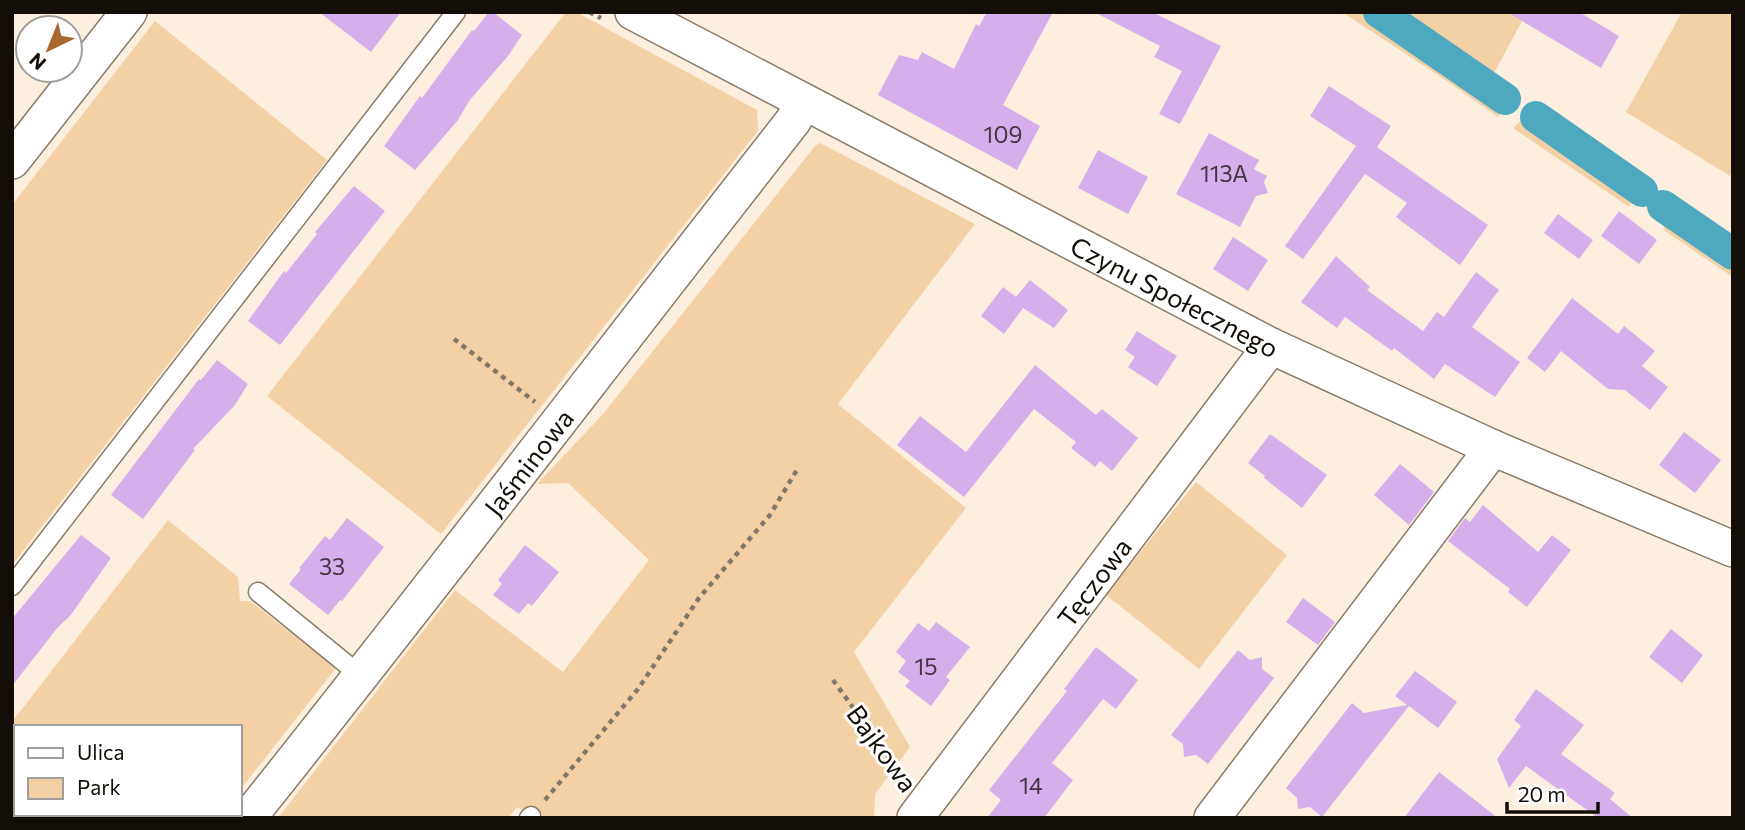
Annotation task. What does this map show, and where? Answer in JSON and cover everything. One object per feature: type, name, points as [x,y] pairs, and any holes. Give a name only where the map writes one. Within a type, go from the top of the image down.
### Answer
[{"type":"street","points":[[12,161],[129,12]]},
{"type":"street","name":"Czynu Społecznego","points":[[633,12],[1271,346],[1493,447],[1733,550]]},
{"type":"street","name":"Jaśminowa","points":[[248,818],[793,121],[803,103]]},
{"type":"street","name":"Tęczowa","points":[[924,814],[1271,346]]},
{"type":"street","points":[[1212,818],[1493,447]]},
{"type":"lane","points":[[12,586],[456,12]]},
{"type":"lane","points":[[258,592],[361,676]]},
{"type":"path","points":[[454,339],[558,420]]},
{"type":"path","points":[[530,817],[638,689],[699,598],[770,515],[798,468]]},
{"type":"path","name":"Bajkowa","points":[[833,680],[924,814]]},
{"type":"green space","points":[[566,12],[576,12],[757,110],[758,131],[441,534],[267,396]]},
{"type":"green space","points":[[1342,12],[1527,12],[1493,75],[1517,89],[1498,117]]},
{"type":"green space","points":[[1682,12],[1733,12],[1733,172],[1730,176],[1626,112]]},
{"type":"green space","points":[[155,21],[327,160],[12,565],[12,205]]},
{"type":"green space","points":[[1532,111],[1646,186],[1629,207],[1513,128]]},
{"type":"green space","points":[[820,143],[975,224],[838,404],[966,508],[854,652],[910,747],[875,794],[874,818],[535,818],[517,807],[508,818],[278,818],[455,590],[563,672],[649,560],[568,483],[537,484],[603,414]]},
{"type":"green space","points":[[1667,200],[1733,246],[1733,277],[1665,231],[1660,216]]},
{"type":"green space","points":[[1196,482],[1287,555],[1199,669],[1106,595]]},
{"type":"green space","points":[[168,520],[238,577],[240,601],[250,601],[336,668],[242,787],[242,725],[14,725],[14,816],[220,816],[218,818],[12,818],[12,722]]},
{"type":"building","points":[[319,12],[401,12],[371,52]]},
{"type":"building","points":[[489,12],[493,12],[522,35],[508,56],[469,101],[458,120],[415,170],[384,146],[420,96],[422,98],[472,30],[474,31]]},
{"type":"building","points":[[987,12],[1053,12],[1003,105],[1040,126],[1017,170],[878,95],[899,55],[918,60],[922,52],[954,69],[976,24],[979,26]]},
{"type":"building","points":[[1094,12],[1152,12],[1221,46],[1180,124],[1159,114],[1182,71],[1154,57],[1160,46]]},
{"type":"building","points":[[1507,12],[1579,12],[1619,36],[1601,68]]},
{"type":"building","points":[[1329,86],[1391,126],[1377,147],[1488,225],[1460,265],[1396,217],[1407,203],[1365,174],[1303,259],[1285,246],[1356,146],[1310,116]]},
{"type":"building","points":[[1209,133],[1259,160],[1254,169],[1267,176],[1264,182],[1268,193],[1256,196],[1240,227],[1176,194]]},
{"type":"building","points":[[1098,150],[1148,177],[1128,214],[1078,188]]},
{"type":"building","points":[[354,186],[385,211],[280,345],[248,321],[284,271],[286,273],[317,234],[315,232]]},
{"type":"building","points":[[1619,211],[1657,240],[1639,264],[1601,236]]},
{"type":"building","points":[[1558,214],[1593,240],[1579,259],[1544,233]]},
{"type":"building","points":[[1233,237],[1268,260],[1248,291],[1213,269]]},
{"type":"building","points":[[1336,256],[1370,287],[1367,290],[1423,331],[1437,312],[1444,317],[1476,272],[1499,290],[1472,327],[1520,362],[1495,397],[1445,364],[1434,379],[1394,348],[1392,351],[1345,317],[1337,328],[1301,302]]},
{"type":"building","points":[[1030,280],[1068,310],[1054,328],[1023,308],[1004,334],[981,316],[1003,287],[1016,297]]},
{"type":"building","points":[[1572,298],[1618,334],[1624,326],[1655,351],[1642,366],[1668,387],[1650,410],[1625,390],[1608,389],[1561,351],[1545,372],[1527,358]]},
{"type":"building","points":[[1137,331],[1177,356],[1157,386],[1128,367],[1135,357],[1125,350]]},
{"type":"building","points":[[217,360],[248,384],[235,405],[193,449],[195,450],[143,519],[111,495],[199,379],[201,380]]},
{"type":"building","points":[[1035,365],[1096,415],[1102,409],[1138,438],[1112,471],[1100,461],[1095,467],[1071,448],[1076,442],[1034,409],[964,497],[897,445],[920,416],[966,452]]},
{"type":"building","points":[[1684,432],[1721,460],[1695,493],[1659,465]]},
{"type":"building","points":[[1270,434],[1327,475],[1302,508],[1248,463]]},
{"type":"building","points":[[1400,464],[1434,492],[1409,525],[1374,495]]},
{"type":"building","points":[[1483,505],[1538,552],[1552,535],[1571,550],[1527,607],[1508,592],[1510,589],[1448,541],[1465,518],[1470,522]]},
{"type":"building","points":[[347,518],[384,547],[328,615],[289,584],[325,536],[330,540]]},
{"type":"building","points":[[81,535],[111,558],[70,616],[58,627],[12,686],[12,619]]},
{"type":"building","points":[[525,545],[559,572],[532,606],[528,603],[519,614],[493,595],[502,584],[498,580]]},
{"type":"building","points":[[1303,598],[1335,622],[1318,645],[1286,622]]},
{"type":"building","points":[[936,622],[970,647],[946,677],[950,680],[931,706],[905,686],[910,681],[898,672],[906,661],[896,652],[918,623],[929,631]]},
{"type":"building","points":[[1671,629],[1703,655],[1682,683],[1649,657]]},
{"type":"building","points":[[1096,647],[1138,680],[1116,709],[1103,699],[1052,763],[1073,780],[1044,818],[987,818],[1001,800],[989,790],[1067,691],[1064,689]]},
{"type":"building","points":[[1238,650],[1250,660],[1262,657],[1262,669],[1274,678],[1208,764],[1196,755],[1184,757],[1183,744],[1171,735]]},
{"type":"building","points":[[1415,671],[1457,702],[1438,728],[1409,706],[1322,817],[1310,807],[1298,809],[1297,798],[1286,788],[1352,703],[1364,713],[1407,705],[1395,696]]},
{"type":"building","points":[[1536,689],[1584,725],[1561,754],[1615,793],[1610,799],[1633,818],[1598,818],[1526,766],[1509,788],[1497,759],[1521,726],[1514,720]]},
{"type":"building","points":[[1439,772],[1498,818],[1404,818]]},
{"type":"waterway","points":[[1379,12],[1505,99]]},
{"type":"waterway","points":[[1536,117],[1642,191]]},
{"type":"waterway","points":[[1663,206],[1733,254]]}]
